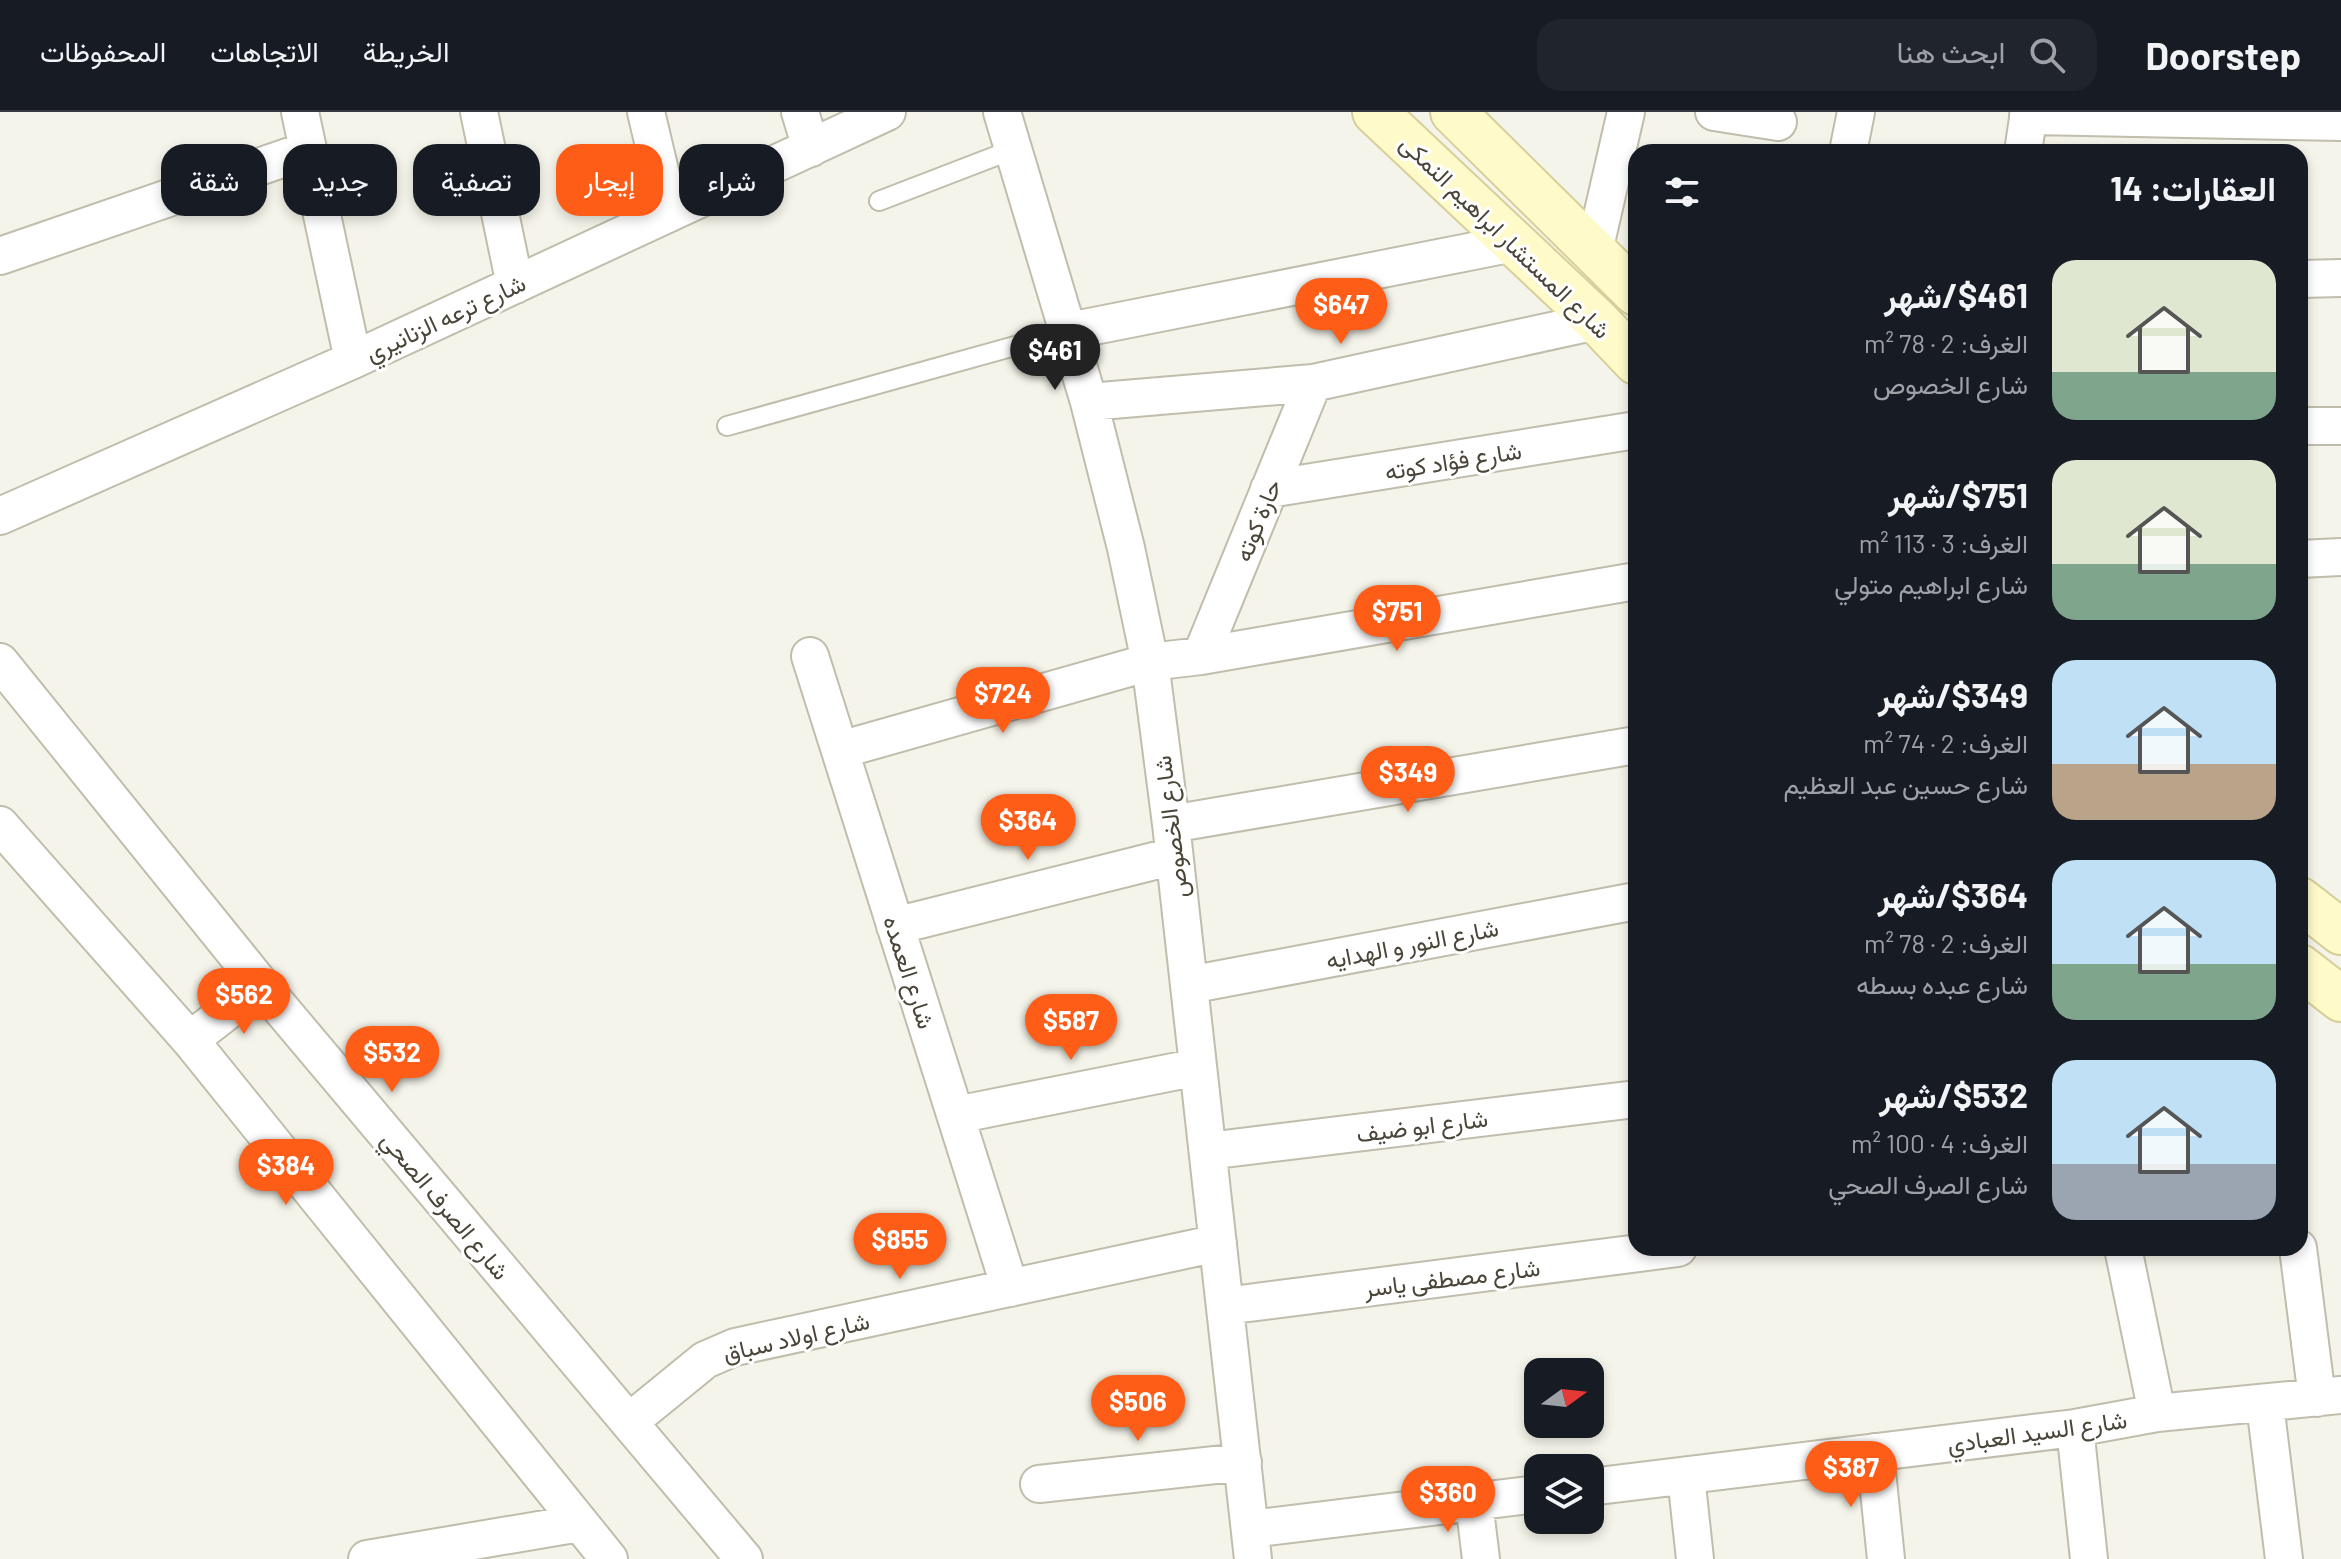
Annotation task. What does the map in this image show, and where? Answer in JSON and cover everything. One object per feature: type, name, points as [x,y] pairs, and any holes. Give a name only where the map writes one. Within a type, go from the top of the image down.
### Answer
[{"type":"main road","name":"شارع المستشار ابراهيم النمكى","points":[[1375,112],[1628,354]]},
{"type":"main road","name":"شارع المستشار ابراهيم النمكى","points":[[1453,112],[1628,285]]},
{"type":"main road","points":[[2308,973],[2341,999]]},
{"type":"street","points":[[300,112],[307,144]]},
{"type":"street","points":[[479,112],[515,285]]},
{"type":"street","points":[[646,112],[670,213]]},
{"type":"street","points":[[800,112],[811,148]]},
{"type":"street","name":"شارع ترعه الزنانيري","points":[[0,516],[353,360],[887,112]]},
{"type":"street","name":"شارع الخصوص","points":[[1002,112],[1089,402],[1126,548],[1150,662],[1252,1544]]},
{"type":"street","points":[[1594,251],[1626,112]]},
{"type":"street","points":[[1714,112],[1778,122]]},
{"type":"street","points":[[1850,144],[1856,112]]},
{"type":"street","points":[[2024,144],[2028,114],[2341,122]]},
{"type":"street","points":[[0,256],[283,159]]},
{"type":"street","points":[[322,216],[353,360]]},
{"type":"street","points":[[1069,331],[1514,243]]},
{"type":"street","points":[[2308,279],[2341,278]]},
{"type":"street","points":[[1089,402],[1313,383],[1597,321]]},
{"type":"street","name":"حارة كوته","points":[[1201,656],[1313,383]]},
{"type":"street","points":[[2308,426],[2341,426]]},
{"type":"street","name":"شارع فؤاد كوته","points":[[1269,489],[1628,431]]},
{"type":"street","points":[[2308,559],[2341,557]]},
{"type":"street","points":[[840,750],[1150,662],[1201,656],[1628,582]]},
{"type":"street","name":"شارع العمده","points":[[810,656],[1010,1288]]},
{"type":"street","name":"شارع الصرف الصحي","points":[[0,662],[261,985],[744,1559]]},
{"type":"street","points":[[895,926],[1172,840],[1628,747]]},
{"type":"street","points":[[0,825],[190,1040],[609,1559]]},
{"type":"street","name":"شارع النور و الهدايه","points":[[1189,985],[1628,903]]},
{"type":"street","points":[[190,1040],[261,985]]},
{"type":"street","points":[[956,1115],[1198,1067]]},
{"type":"street","name":"شارع ابو ضيف","points":[[1208,1151],[1628,1100]]},
{"type":"street","name":"شارع اولاد سباق","points":[[629,1422],[705,1360],[718,1353],[1218,1243]]},
{"type":"street","name":"شارع مصطفى ياسر","points":[[1225,1306],[1628,1254]]},
{"type":"street","points":[[2125,1256],[2157,1413]]},
{"type":"street","points":[[2300,1256],[2329,1396]]},
{"type":"street","name":"شارع السيد العبادي","points":[[1604,1485],[2075,1428],[2157,1413],[2329,1396]]},
{"type":"street","points":[[2265,1404],[2284,1559]]},
{"type":"street","points":[[2075,1428],[2089,1559]]},
{"type":"street","points":[[1875,1452],[1886,1559]]},
{"type":"street","points":[[1039,1484],[1243,1462]]},
{"type":"street","points":[[1686,1476],[1695,1559]]},
{"type":"street","points":[[1252,1544],[1474,1502],[1524,1496]]},
{"type":"street","points":[[1474,1502],[1481,1559]]},
{"type":"street","points":[[367,1559],[580,1523]]},
{"type":"lane","points":[[879,201],[1014,149]]},
{"type":"lane","points":[[727,426],[1069,331]]}]
